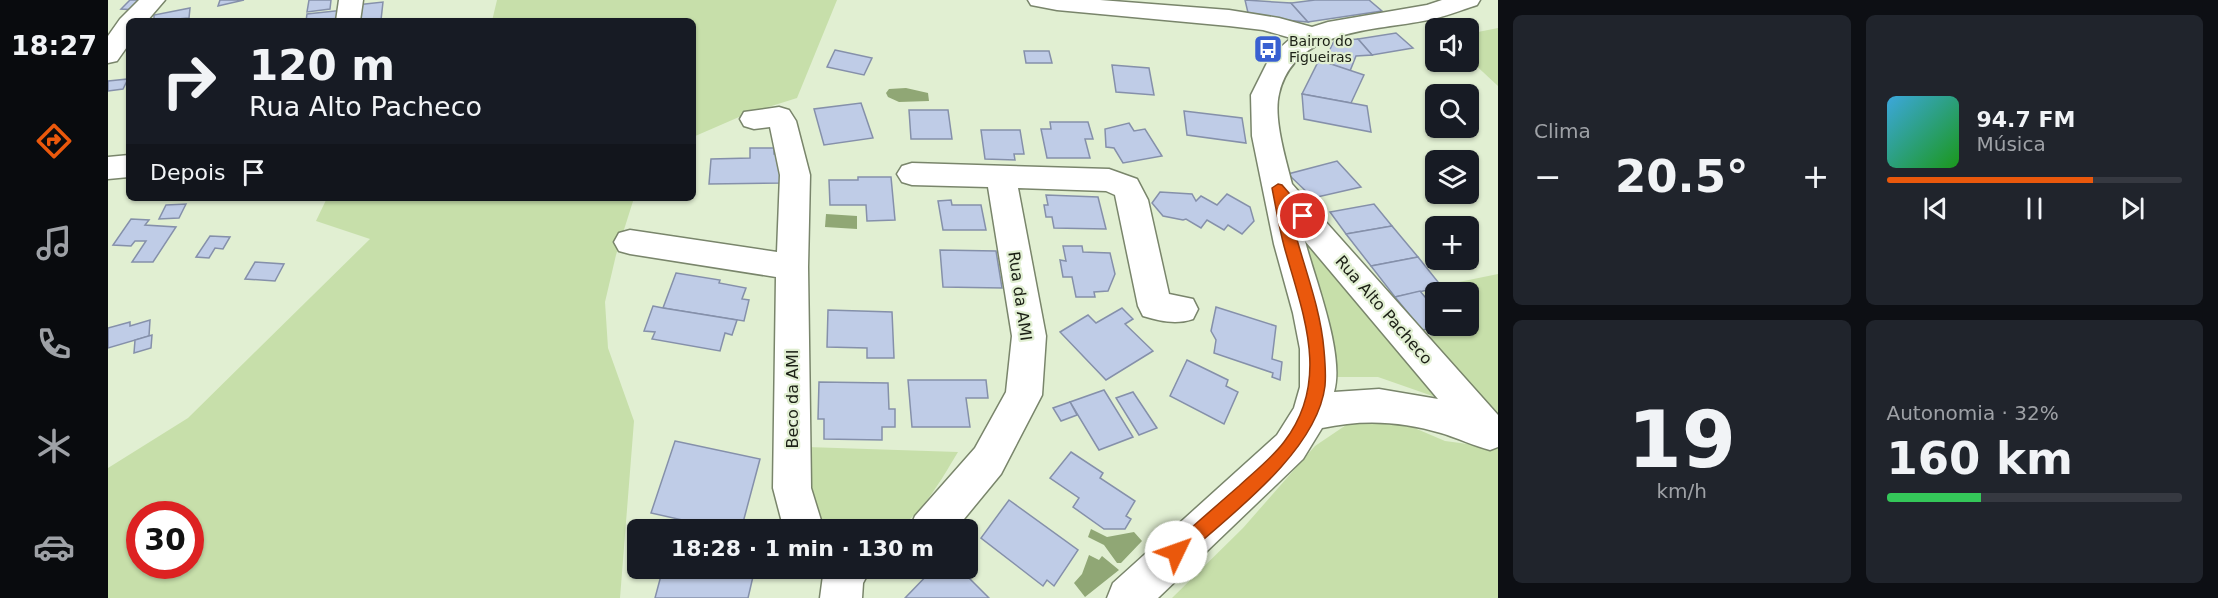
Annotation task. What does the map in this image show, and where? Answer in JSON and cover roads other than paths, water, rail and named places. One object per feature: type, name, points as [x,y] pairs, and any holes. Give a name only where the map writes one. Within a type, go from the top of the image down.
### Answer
[{"type":"street","points":[[136,18],[153,0]]},
{"type":"street","points":[[348,18],[351,0]]},
{"type":"street","points":[[1040,0],[1086,7],[1247,21],[1291,29],[1311,36]]},
{"type":"street","points":[[1128,598],[1262,476],[1290,447],[1310,414],[1318,387],[1317,349],[1310,313],[1290,244],[1266,136],[1265,95],[1279,63],[1311,36],[1339,27],[1430,12],[1468,0]]},
{"type":"street","points":[[108,55],[126,29]]},
{"type":"street","name":"Beco da AMI","points":[[754,119],[779,117],[785,131],[795,175],[792,267],[792,488],[801,519]]},
{"type":"street","points":[[108,168],[126,166]]},
{"type":"street","points":[[912,174],[1109,180],[1126,187],[1133,200],[1155,306],[1181,309]]},
{"type":"street","name":"Rua da AMI","points":[[938,519],[988,460],[1024,395],[1029,336],[1001,177]]},
{"type":"street","name":"Rua Alto Pacheco","points":[[1278,188],[1494,438]]},
{"type":"street","points":[[630,242],[792,267]]},
{"type":"street","points":[[1310,414],[1342,406],[1386,405],[1434,413],[1494,438]]},
{"type":"place","name":"Bairro do Figueiras","points":[[1268,49]]}]
